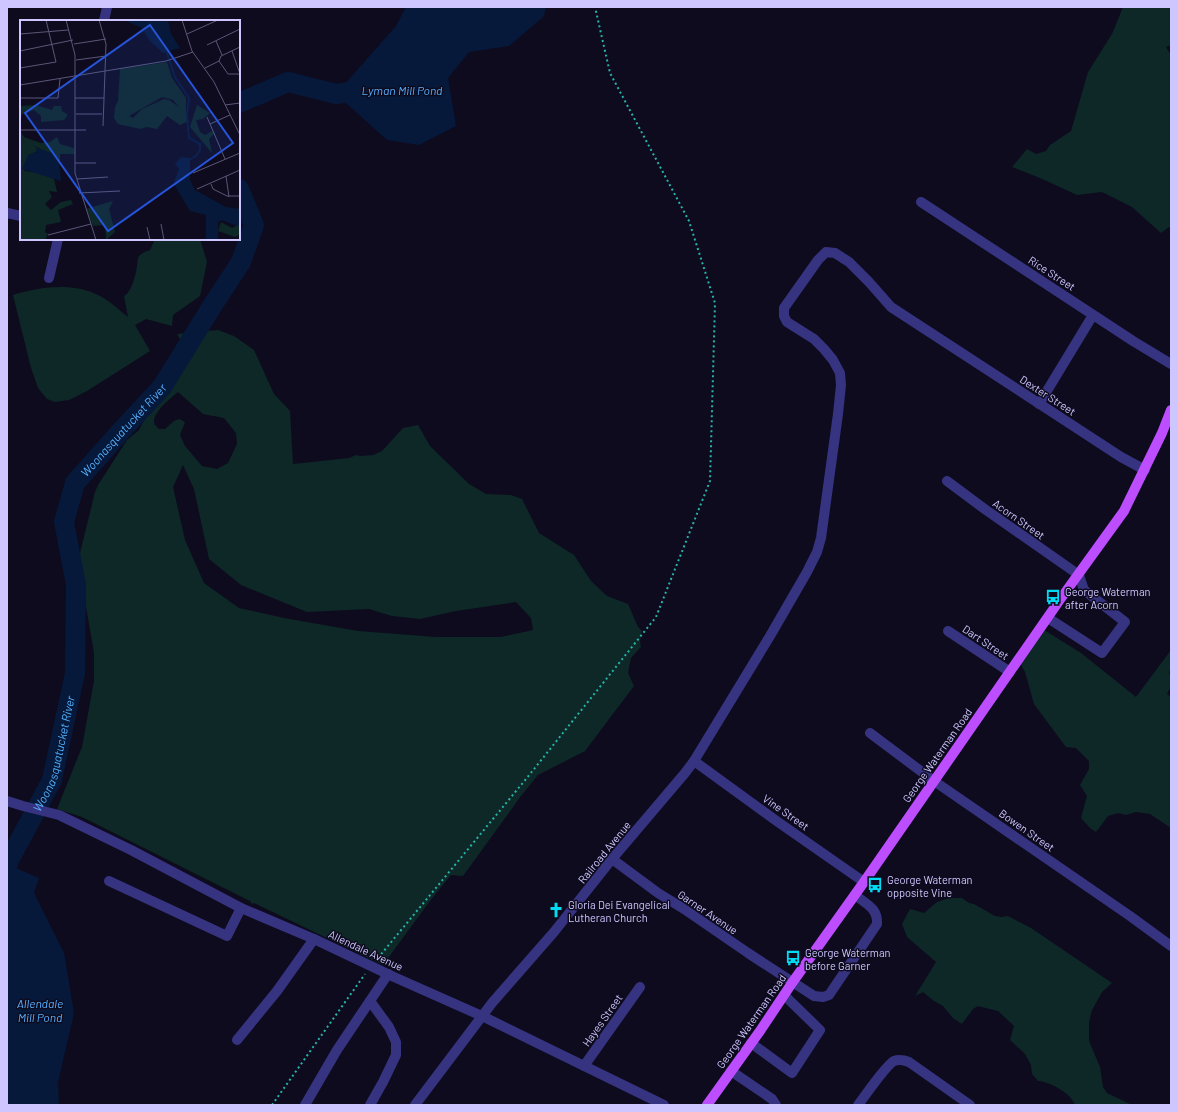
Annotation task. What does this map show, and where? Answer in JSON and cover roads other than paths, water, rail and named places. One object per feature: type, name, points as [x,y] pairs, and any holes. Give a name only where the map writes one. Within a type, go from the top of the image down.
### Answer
[{"type":"main road","name":"George Waterman Road","points":[[707,1105],[1124,511],[1145,470],[1171,410]]},
{"type":"street","points":[[104,20],[107,7]]},
{"type":"street","name":"Rice Street","points":[[921,202],[1133,341],[1171,364]]},
{"type":"street","points":[[7,213],[20,216]]},
{"type":"street","points":[[48,278],[58,240]]},
{"type":"street","name":"Dexter Street","points":[[742,683],[818,552],[838,414],[841,385],[840,373],[824,349],[814,339],[787,322],[784,316],[784,308],[818,260],[826,252],[835,253],[849,262],[891,307],[1121,457],[1145,470]]},
{"type":"street","points":[[1039,404],[1093,315]]},
{"type":"street","name":"Acorn Street","points":[[947,481],[1079,576]]},
{"type":"street","points":[[1048,618],[1102,653],[1124,622],[1084,590],[1079,576]]},
{"type":"street","name":"Dart Street","points":[[948,631],[1010,672]]},
{"type":"street","name":"Railroad Avenue","points":[[416,1105],[482,1016],[554,932],[612,859],[694,761],[709,739],[742,683]]},
{"type":"street","name":"Bowen Street","points":[[870,733],[934,781],[1118,907],[1171,946]]},
{"type":"street","name":"Vine Street","points":[[694,761],[772,818],[864,882]]},
{"type":"street","name":"Allendale Avenue","points":[[7,801],[59,815],[131,850],[241,908],[314,939],[482,1016],[664,1105]]},
{"type":"street","name":"Garner Avenue","points":[[612,859],[658,893],[814,996],[823,997],[829,995],[877,924],[877,917],[874,910],[855,895]]},
{"type":"street","points":[[109,881],[227,936],[241,908]]},
{"type":"street","points":[[237,1040],[277,991],[314,939]]},
{"type":"street","points":[[305,1105],[337,1050],[388,974]]},
{"type":"street","name":"Hayes Street","points":[[584,1066],[640,987]]},
{"type":"street","points":[[751,1043],[792,1073],[820,1030],[784,995]]},
{"type":"street","points":[[370,1001],[389,1027],[396,1042],[396,1055],[370,1105]]},
{"type":"street","points":[[858,1105],[887,1066],[893,1061],[901,1059],[909,1062],[970,1105]]},
{"type":"street","points":[[731,1071],[772,1099],[776,1105]]},
{"type":"water","name":"Lyman Mill Pond","points":[[406,7],[546,7],[544,16],[509,46],[469,52],[448,78],[456,126],[419,145],[387,140],[336,94],[396,26]]},
{"type":"water","name":"Allendale Mill Pond","points":[[7,864],[39,878],[34,893],[64,953],[74,1013],[58,1082],[59,1105],[7,1105]]},
{"type":"waterway","name":"Woonasquatucket River","points":[[240,103],[288,82],[336,94],[363,90]]},
{"type":"waterway","name":"Woonasquatucket River","points":[[7,872],[7,864],[52,780],[75,673],[76,585],[64,522],[75,483],[162,387],[241,262],[254,225],[240,191]]},
{"type":"place","name":"George Waterman after Acorn","points":[[1053,597]]},
{"type":"place","name":"George Waterman opposite Vine","points":[[875,885]]},
{"type":"place","name":"Gloria Dei Evangelical Lutheran Church","points":[[556,910]]},
{"type":"place","name":"George Waterman before Garner","points":[[793,958]]}]
